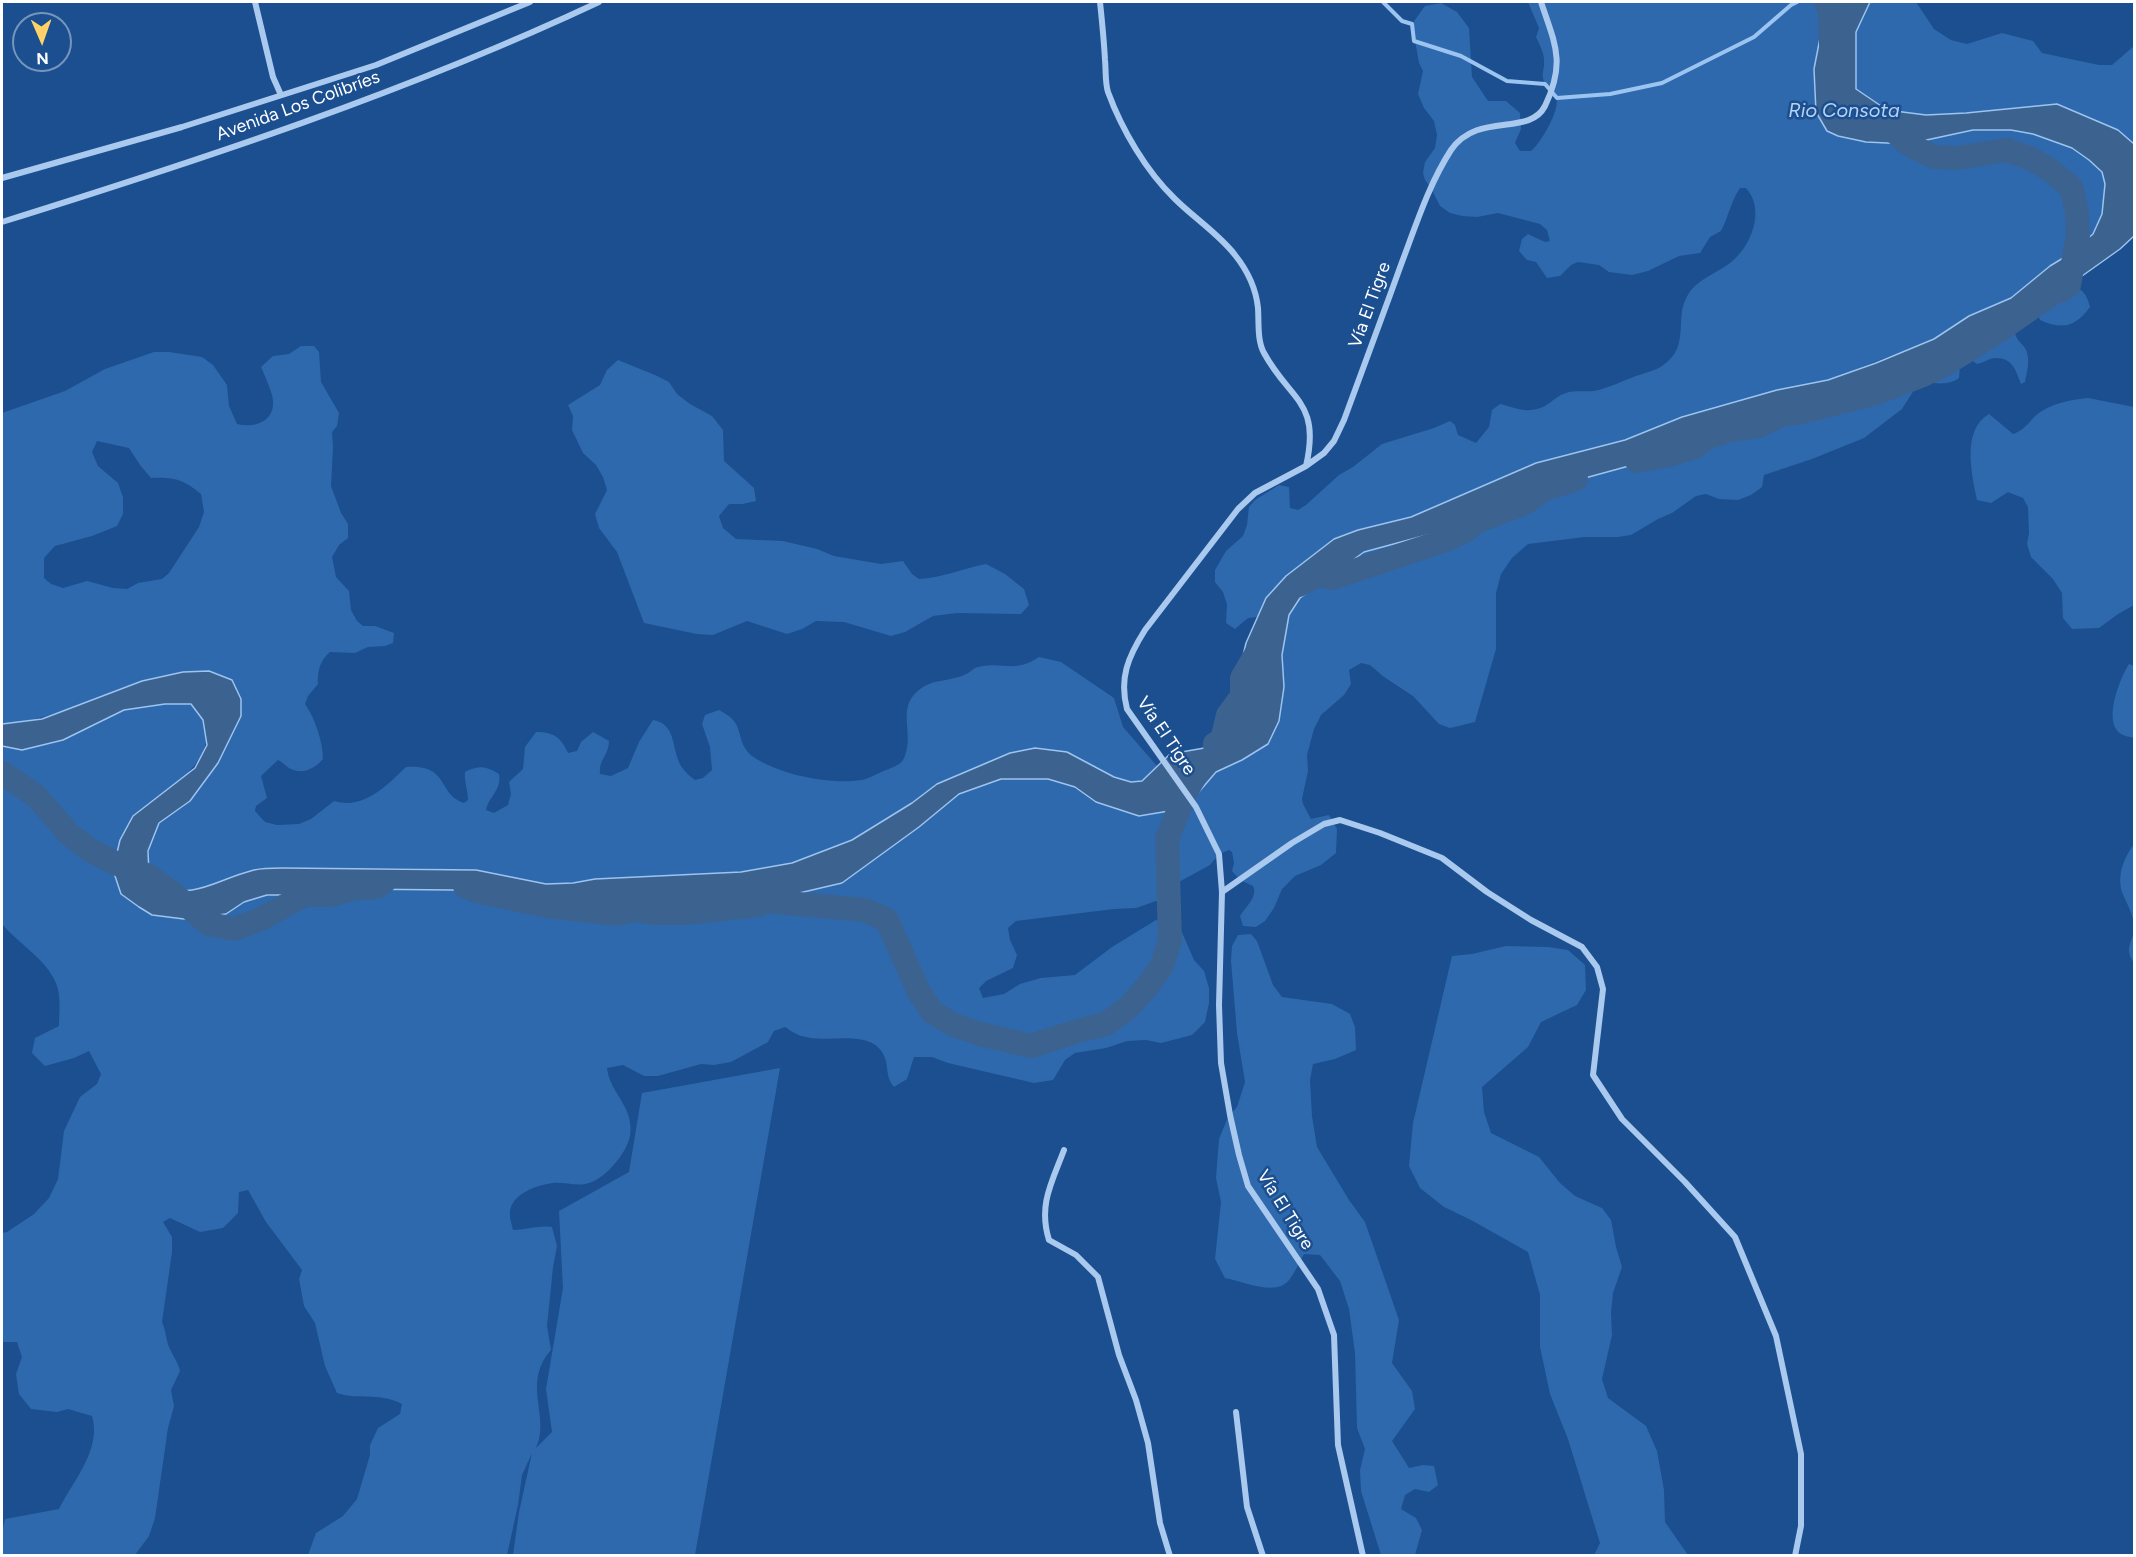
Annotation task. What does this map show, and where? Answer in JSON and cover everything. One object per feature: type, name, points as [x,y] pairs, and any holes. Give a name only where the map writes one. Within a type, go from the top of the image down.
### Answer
[{"type":"street","points":[[255,2],[273,77],[281,95]]},
{"type":"street","name":"Avenida Los Colibríes","points":[[2,178],[182,126],[376,65],[530,2]]},
{"type":"street","name":"Avenida Los Colibríes","points":[[2,222],[287,129],[524,37],[599,2]]},
{"type":"street","points":[[1100,2],[1107,89],[1119,116],[1154,177],[1234,253],[1247,274],[1258,306],[1262,350],[1295,393],[1305,411],[1310,428],[1311,445],[1306,466]]},
{"type":"street","name":"Vía El Tigre","points":[[1363,1556],[1338,1445],[1334,1335],[1329,1318],[1318,1289],[1248,1186],[1230,1115],[1221,1051],[1219,1005],[1222,892],[1219,854],[1196,807],[1127,709],[1123,693],[1123,678],[1135,647],[1238,509],[1255,493],[1306,466],[1329,447],[1344,420],[1426,198],[1452,149],[1472,130],[1496,124],[1517,124],[1534,118],[1544,108],[1555,79],[1557,51],[1541,2]]},
{"type":"street","points":[[1222,892],[1292,843],[1324,824],[1340,820],[1442,858],[1487,892],[1531,920],[1582,947],[1597,967],[1603,989],[1593,1075],[1622,1119],[1685,1182],[1735,1237],[1776,1336],[1801,1454],[1801,1526],[1796,1556]]},
{"type":"street","points":[[1064,1150],[1045,1199],[1044,1223],[1049,1240],[1077,1255],[1098,1277],[1119,1355],[1136,1400],[1148,1443],[1160,1523],[1170,1556]]},
{"type":"street","points":[[1236,1412],[1247,1507],[1263,1556]]},
{"type":"shaded area","points":[[1528,2],[1836,2],[1830,11],[1814,69],[1908,144],[1973,130],[2011,130],[2033,134],[2072,148],[2090,160],[2102,172],[2105,184],[2102,214],[2093,234],[2011,298],[1969,316],[1934,339],[1828,380],[1777,390],[1682,417],[1625,440],[1536,463],[1411,517],[1358,530],[1334,539],[1286,576],[1266,598],[1258,617],[1248,618],[1235,629],[1226,623],[1227,604],[1223,592],[1215,582],[1215,570],[1226,551],[1243,536],[1249,507],[1255,500],[1279,485],[1289,487],[1290,508],[1298,510],[1339,475],[1382,444],[1450,421],[1455,425],[1458,435],[1476,443],[1489,427],[1492,410],[1500,404],[1523,410],[1537,409],[1566,393],[1600,390],[1659,368],[1672,358],[1677,349],[1683,309],[1692,289],[1738,256],[1750,238],[1755,207],[1746,188],[1740,188],[1721,231],[1710,237],[1700,253],[1679,256],[1648,271],[1632,275],[1609,272],[1599,265],[1578,262],[1571,265],[1560,276],[1547,278],[1536,262],[1527,260],[1519,251],[1522,239],[1528,234],[1545,242],[1550,241],[1547,230],[1540,224],[1498,213],[1477,217],[1462,216],[1450,213],[1440,206],[1423,173],[1425,162],[1435,148],[1437,135],[1434,121],[1424,108],[1418,94],[1423,71],[1419,63],[1412,24],[1425,6],[1441,3],[1457,12],[1469,28],[1472,77],[1488,101],[1506,101],[1520,113],[1521,129],[1515,143],[1520,151],[1531,151],[1549,126],[1557,102],[1555,94],[1544,81],[1544,57],[1536,37],[1539,28]]},
{"type":"shaded area","points":[[1870,2],[1916,2],[1934,29],[1951,40],[1967,44],[2002,33],[2033,41],[2042,53],[2099,65],[2112,65],[2134,46],[2134,144],[2118,130],[2057,104],[1926,115],[1887,110],[1856,90],[1856,32]]},
{"type":"shaded area","points":[[2069,285],[2081,290],[2090,307],[2079,319],[2068,325],[2055,325],[2040,320],[2034,307]]},
{"type":"shaded area","points":[[2023,313],[2023,322],[2015,332],[2028,356],[2025,382],[2021,384],[2013,366],[2006,360],[1993,358],[1977,364],[1962,354]]},
{"type":"shaded area","points":[[301,346],[314,346],[319,352],[321,382],[339,413],[337,426],[332,432],[331,486],[341,513],[348,524],[348,538],[339,545],[332,557],[336,577],[349,591],[351,610],[357,621],[363,626],[375,626],[394,633],[393,643],[385,646],[368,647],[355,653],[330,652],[324,659],[319,671],[318,684],[308,696],[305,704],[318,730],[323,759],[313,768],[305,771],[296,771],[278,760],[261,776],[267,798],[256,806],[255,811],[265,822],[277,825],[299,824],[311,819],[334,801],[345,803],[365,799],[406,767],[430,770],[437,775],[456,799],[464,803],[468,800],[465,772],[478,767],[494,771],[499,774],[499,784],[486,810],[494,813],[508,805],[511,794],[509,782],[523,769],[525,747],[536,732],[556,736],[568,753],[577,751],[581,742],[593,732],[609,741],[600,774],[611,776],[628,768],[639,742],[653,720],[667,727],[680,763],[686,773],[695,780],[703,778],[712,770],[710,747],[702,724],[705,715],[719,710],[734,721],[742,743],[749,753],[766,764],[792,774],[821,780],[864,779],[896,766],[903,760],[907,749],[909,703],[914,694],[923,687],[961,676],[978,667],[1022,665],[1039,657],[1061,662],[1114,698],[1123,727],[1157,766],[1142,781],[1131,782],[1114,777],[1077,757],[1010,753],[937,784],[912,803],[852,840],[792,863],[741,872],[595,879],[546,884],[476,870],[402,868],[256,870],[194,891],[170,891],[151,886],[149,852],[153,834],[162,821],[192,799],[219,759],[241,716],[209,671],[174,674],[148,680],[72,708],[38,718],[2,724],[2,413],[65,391],[105,369],[154,352],[169,352],[202,357],[213,365],[227,385],[229,406],[237,424],[252,425],[265,420],[272,410],[272,395],[261,367],[273,356],[289,354]],"holes":[[[97,441],[129,448],[151,478],[178,480],[201,494],[204,512],[199,527],[169,573],[162,579],[138,583],[127,589],[87,581],[63,588],[51,584],[44,578],[44,558],[55,546],[92,536],[117,526],[123,514],[123,497],[118,483],[98,466],[92,452]]]},
{"type":"shaded area","points":[[618,360],[669,382],[677,394],[712,416],[723,430],[724,461],[754,488],[756,501],[729,504],[719,516],[723,528],[736,539],[783,541],[817,549],[834,556],[881,564],[903,561],[912,574],[919,579],[986,564],[1005,574],[1024,589],[1029,605],[1021,614],[957,613],[933,616],[905,632],[891,636],[844,622],[816,621],[787,634],[747,621],[713,635],[644,623],[617,552],[599,528],[595,514],[607,490],[596,465],[583,453],[572,430],[573,416],[568,405],[600,385],[607,370]]},
{"type":"shaded area","points":[[1947,363],[1960,366],[1959,378],[1955,381],[1923,382],[1914,390],[1902,409],[1864,438],[1764,475],[1762,487],[1751,495],[1738,500],[1719,499],[1706,494],[1696,496],[1672,513],[1631,535],[1585,537],[1528,544],[1512,558],[1501,574],[1496,593],[1496,649],[1475,722],[1450,728],[1439,724],[1413,696],[1370,665],[1361,663],[1349,670],[1351,684],[1344,695],[1321,715],[1314,729],[1307,755],[1308,771],[1302,799],[1311,819],[1329,815],[1337,829],[1336,853],[1321,865],[1295,876],[1282,889],[1274,908],[1265,921],[1256,927],[1243,926],[1240,916],[1253,898],[1254,890],[1253,886],[1240,880],[1232,871],[1234,863],[1232,852],[1229,850],[1219,854],[1210,865],[1177,883],[1159,900],[1136,908],[1016,921],[1008,928],[1010,940],[1017,955],[1013,968],[986,981],[979,988],[983,998],[1004,994],[1020,984],[1041,978],[1075,975],[1112,947],[1156,920],[1181,930],[1194,960],[1204,971],[1209,988],[1209,1003],[1205,1022],[1192,1035],[1161,1043],[1146,1040],[1127,1041],[1106,1048],[1075,1053],[1065,1060],[1053,1080],[1034,1083],[948,1063],[932,1057],[914,1057],[907,1079],[894,1087],[889,1078],[884,1056],[875,1045],[856,1039],[811,1038],[798,1035],[785,1027],[774,1031],[768,1042],[731,1062],[714,1065],[701,1064],[658,1076],[644,1076],[623,1065],[607,1068],[613,1086],[626,1109],[631,1126],[628,1143],[619,1158],[613,1166],[592,1182],[553,1183],[539,1186],[524,1192],[513,1202],[511,1209],[510,1218],[513,1230],[552,1227],[557,1246],[547,1326],[551,1350],[542,1363],[538,1375],[540,1436],[536,1448],[552,1432],[546,1389],[563,1288],[559,1211],[629,1172],[642,1093],[780,1068],[695,1555],[513,1555],[519,1512],[532,1453],[522,1475],[507,1555],[308,1555],[316,1533],[343,1516],[357,1499],[370,1455],[370,1445],[378,1428],[400,1414],[402,1404],[384,1398],[337,1393],[325,1366],[315,1323],[304,1306],[299,1279],[302,1270],[266,1222],[248,1190],[239,1192],[238,1213],[223,1228],[200,1232],[170,1218],[163,1222],[172,1237],[172,1252],[162,1322],[169,1347],[180,1371],[171,1390],[174,1406],[168,1428],[155,1518],[149,1536],[135,1555],[2,1555],[2,1532],[5,1519],[59,1509],[90,1453],[93,1441],[92,1416],[68,1409],[57,1412],[31,1409],[19,1394],[16,1374],[22,1357],[17,1342],[2,1342],[2,1233],[34,1214],[49,1198],[58,1179],[64,1131],[80,1097],[97,1084],[101,1074],[89,1051],[45,1066],[32,1053],[35,1038],[59,1026],[59,996],[57,984],[49,971],[2,924],[2,746],[22,750],[93,726],[124,710],[165,704],[191,704],[202,718],[206,734],[204,748],[197,762],[172,787],[133,816],[121,894],[152,915],[226,914],[244,902],[267,895],[305,895],[352,889],[453,890],[633,910],[685,913],[842,883],[919,827],[959,794],[1000,779],[1048,779],[1075,787],[1096,802],[1198,793],[1216,772],[1268,744],[1279,721],[1283,687],[1282,655],[1289,615],[1300,598],[1364,552],[1475,522],[1545,489],[1669,455],[1708,437],[1797,413]]},
{"type":"shaded area","points":[[2088,398],[2134,407],[2134,605],[2099,628],[2072,629],[2063,618],[2062,593],[2053,579],[2031,557],[2027,544],[2028,507],[2023,498],[2008,492],[1991,503],[1977,500],[1971,454],[1975,431],[1980,421],[1989,414],[2013,434],[2053,405]]},
{"type":"shaded area","points":[[2129,664],[2134,666],[2134,738],[2121,734],[2113,720],[2114,700]]},
{"type":"shaded area","points":[[2134,844],[2134,923],[2122,892],[2120,879],[2124,861]]},
{"type":"shaded area","points":[[2134,930],[2134,963],[2129,948]]},
{"type":"shaded area","points":[[1251,934],[1257,941],[1273,985],[1282,997],[1332,1004],[1350,1014],[1355,1027],[1356,1050],[1335,1059],[1313,1064],[1310,1080],[1312,1116],[1317,1147],[1365,1222],[1399,1320],[1392,1363],[1412,1391],[1415,1409],[1392,1441],[1409,1468],[1423,1465],[1434,1466],[1438,1485],[1429,1492],[1415,1489],[1405,1495],[1401,1509],[1416,1518],[1422,1530],[1415,1555],[1381,1555],[1361,1491],[1360,1470],[1365,1449],[1357,1428],[1355,1353],[1349,1309],[1340,1281],[1320,1255],[1304,1254],[1288,1281],[1273,1288],[1225,1278],[1215,1259],[1221,1202],[1216,1178],[1219,1139],[1228,1117],[1237,1107],[1245,1082],[1237,1033],[1231,961],[1232,946],[1238,935]]},
{"type":"shaded area","points":[[1506,946],[1568,950],[1585,965],[1586,990],[1577,1005],[1541,1022],[1528,1047],[1482,1087],[1484,1112],[1491,1133],[1539,1157],[1560,1183],[1575,1196],[1602,1208],[1611,1220],[1622,1267],[1613,1293],[1612,1335],[1602,1379],[1608,1398],[1646,1426],[1657,1451],[1664,1490],[1665,1522],[1688,1555],[1594,1555],[1600,1543],[1568,1439],[1550,1394],[1540,1347],[1540,1295],[1528,1252],[1444,1207],[1420,1188],[1409,1166],[1413,1123],[1452,956]]},
{"type":"water","name":"Rio Consota","points":[[1836,2],[1870,2],[1856,32],[1856,89],[1887,110],[1926,115],[2057,104],[2118,130],[2134,144],[2134,236],[2120,249],[2061,291],[1944,365],[1852,398],[1708,437],[1669,455],[1545,489],[1475,522],[1364,552],[1300,598],[1289,615],[1282,655],[1284,687],[1279,721],[1268,744],[1216,772],[1198,793],[1169,811],[1139,816],[1096,802],[1075,787],[1048,779],[1001,779],[959,794],[919,827],[842,883],[765,901],[685,913],[568,909],[497,895],[453,890],[352,889],[305,895],[267,895],[244,902],[226,914],[184,919],[152,915],[139,907],[121,894],[113,870],[120,840],[133,816],[195,768],[207,745],[203,720],[191,704],[165,704],[124,710],[63,740],[22,750],[2,746],[2,724],[42,719],[142,681],[183,672],[209,671],[232,680],[241,699],[241,716],[218,763],[190,801],[159,823],[148,851],[151,886],[182,891],[205,887],[254,870],[272,868],[476,870],[546,884],[595,879],[741,872],[792,863],[852,840],[912,803],[937,784],[1010,753],[1035,748],[1067,752],[1114,777],[1131,782],[1142,781],[1170,754],[1210,747],[1222,740],[1235,726],[1242,706],[1241,664],[1246,643],[1266,598],[1286,576],[1334,539],[1358,530],[1411,517],[1536,463],[1625,440],[1682,417],[1777,390],[1828,380],[1876,363],[1934,339],[1969,316],[2011,298],[2093,234],[2102,214],[2105,184],[2102,172],[2072,148],[2033,134],[2011,130],[1973,130],[1908,144],[1866,142],[1838,136],[1827,131],[1816,112],[1814,69],[1821,33]]},
{"type":"waterway","points":[[1383,2],[1402,21],[1412,24],[1414,41],[1461,56],[1507,81],[1545,84],[1557,98],[1610,94],[1662,83],[1754,37],[1797,2]]},
{"type":"waterway","points":[[1826,2],[1830,11],[1831,44]]},
{"type":"waterway","points":[[1637,461],[1695,447],[1708,437],[1759,426],[1781,415],[1876,393],[1923,375],[1944,365],[2069,285],[2078,236],[2077,212],[2071,187],[2030,158],[2006,150],[1958,158],[1934,157],[1908,144],[1884,122]]},
{"type":"waterway","points":[[1299,585],[1318,575],[1333,578],[1443,541],[1467,530],[1475,522],[1523,504],[1545,489],[1576,479]]},
{"type":"waterway","points":[[465,886],[476,891],[547,906],[617,914],[633,910],[685,913],[759,905],[765,901],[865,910],[887,920],[919,992],[932,1012],[954,1025],[980,1034],[1031,1046],[1106,1024],[1128,1008],[1162,966],[1170,940],[1167,839],[1186,792],[1198,771],[1216,754],[1215,744],[1222,740],[1228,715],[1242,696],[1242,678],[1259,649]]},
{"type":"waterway","points":[[2,773],[36,796],[69,834],[90,850],[115,863],[149,876],[209,924],[234,929],[259,920],[305,895],[332,895],[352,889],[377,887],[384,882]]}]
